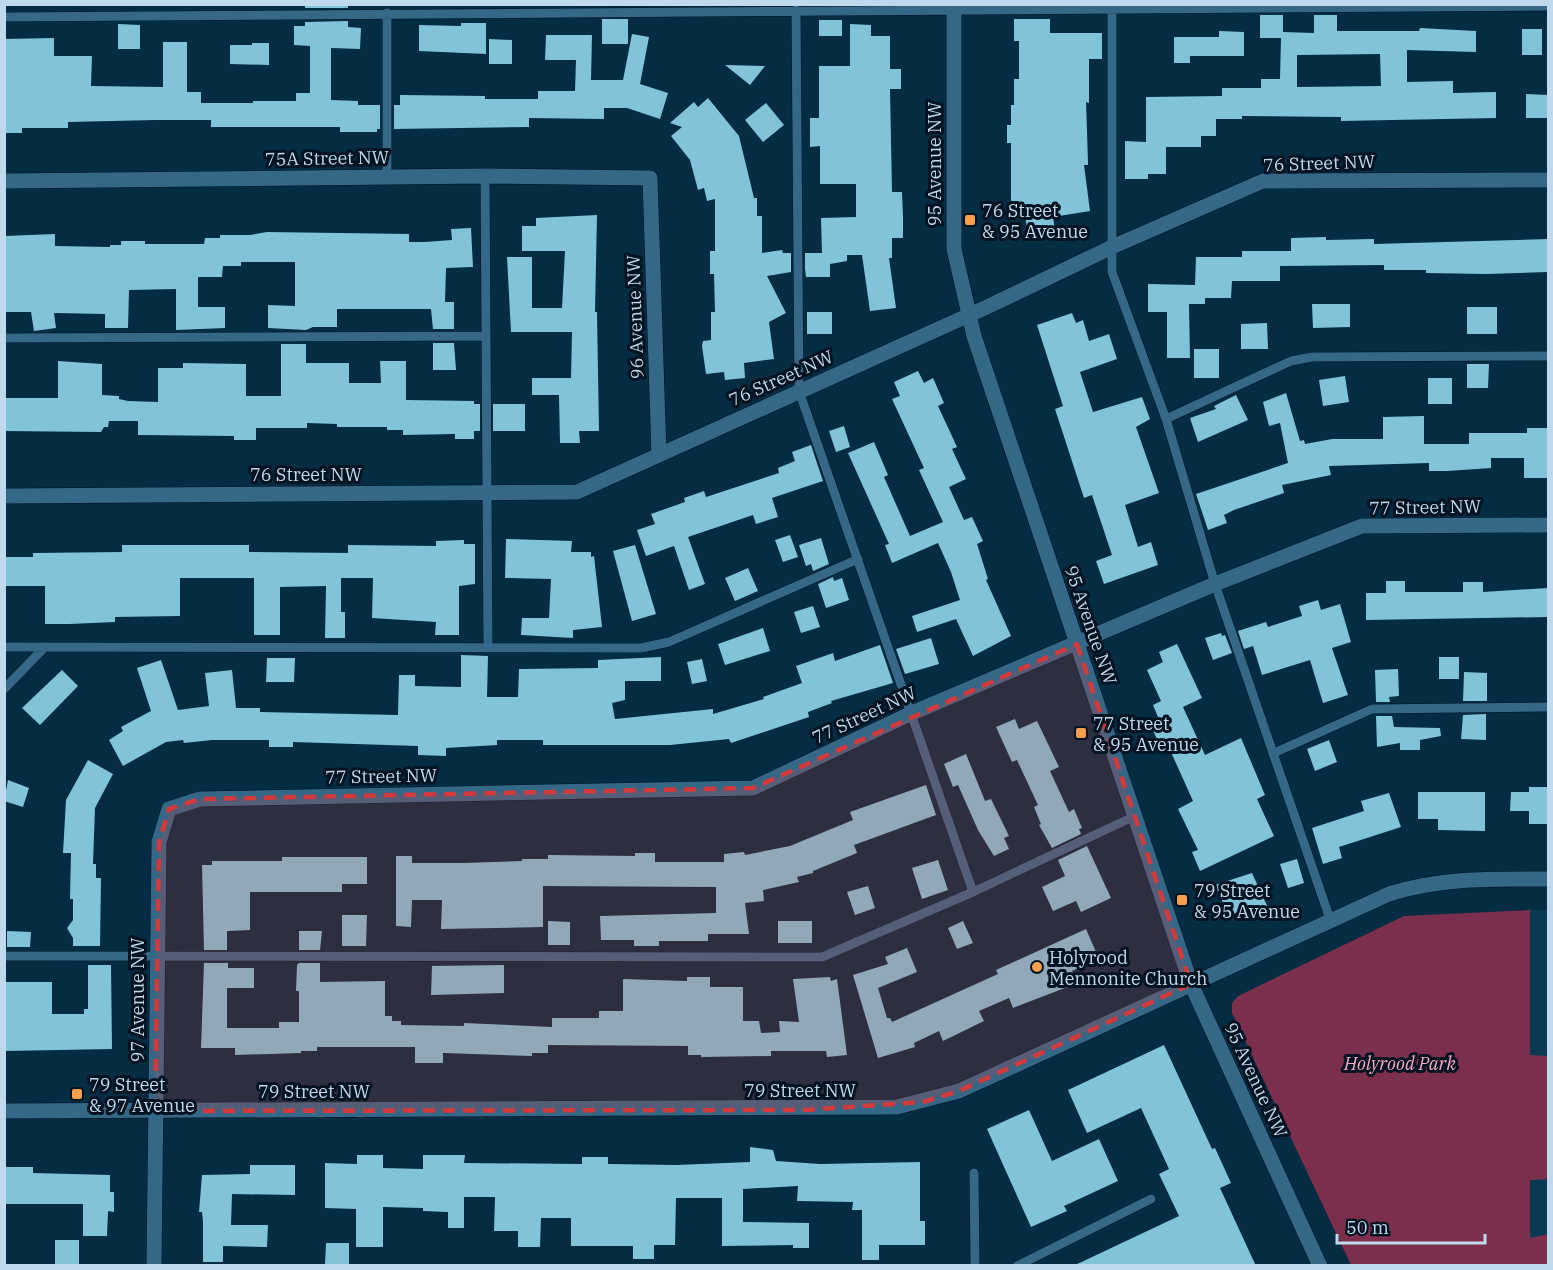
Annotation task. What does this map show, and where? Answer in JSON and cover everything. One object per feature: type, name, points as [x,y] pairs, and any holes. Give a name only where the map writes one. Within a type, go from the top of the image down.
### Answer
[{"type":"street","name":"95 Avenue NW","points":[[954,7],[954,249],[968,315],[1191,984],[1320,1266]]},
{"type":"street","name":"75A Street NW","points":[[4,181],[485,176],[650,178]]},
{"type":"street","name":"96 Avenue NW","points":[[650,178],[659,455]]},
{"type":"street","name":"76 Street NW","points":[[4,496],[577,492],[968,315],[1112,247],[1263,182],[1548,180]]},
{"type":"street","name":"77 Street NW","points":[[169,809],[200,799],[753,788],[912,713],[1215,584],[1362,526],[1548,525]]},
{"type":"street","name":"97 Avenue NW","points":[[154,1266],[159,842],[169,809]]},
{"type":"street","name":"79 Street NW","points":[[4,1111],[897,1107],[959,1090],[1330,919],[1416,885],[1464,879],[1548,879]]},
{"type":"lane","points":[[4,17],[954,7],[1548,6]]},
{"type":"lane","points":[[1112,8],[1112,272],[1166,419],[1215,584],[1330,919]]},
{"type":"lane","points":[[796,10],[799,391],[973,892]]},
{"type":"lane","points":[[387,13],[387,177]]},
{"type":"lane","points":[[485,176],[488,648]]},
{"type":"lane","points":[[4,338],[486,336]]},
{"type":"lane","points":[[1166,419],[1291,361],[1312,357],[1548,356]]},
{"type":"lane","points":[[4,647],[641,648],[669,642],[858,559]]},
{"type":"lane","points":[[4,689],[45,647]]},
{"type":"lane","points":[[1274,753],[1372,709],[1548,706]]},
{"type":"lane","points":[[4,956],[822,957],[973,892],[1135,816]]},
{"type":"lane","points":[[974,1173],[975,1266]]},
{"type":"lane","points":[[1017,1266],[1151,1198]]},
{"type":"highlighted area","points":[[1077,644],[1191,984],[959,1091],[923,1102],[806,1110],[155,1111],[159,842],[169,809],[200,799],[753,788]]},
{"type":"shaded area","points":[[1530,910],[1548,910],[1548,1265],[1530,1265]]},
{"type":"green space","name":"Holyrood Park","points":[[1530,910],[1530,1055],[1548,1056],[1548,1179],[1530,1180],[1530,1238],[1548,1234],[1548,1265],[1351,1265],[1232,1013],[1232,1003],[1238,996],[1404,916]]},
{"type":"building","points":[[305,4],[348,4],[348,8],[305,8]]},
{"type":"building","points":[[1260,15],[1283,15],[1283,32],[1314,33],[1314,15],[1337,15],[1337,31],[1419,31],[1420,28],[1476,31],[1476,52],[1407,50],[1407,82],[1453,81],[1453,93],[1496,92],[1496,118],[1341,121],[1341,117],[1242,116],[1242,119],[1216,119],[1216,136],[1201,136],[1201,147],[1166,147],[1166,174],[1148,174],[1148,179],[1125,179],[1125,141],[1146,142],[1146,97],[1222,96],[1222,88],[1261,88],[1261,79],[1280,79],[1281,38],[1260,38]],"holes":[[[1380,54],[1381,86],[1297,87],[1297,55]]]},
{"type":"building","points":[[602,19],[628,19],[628,44],[602,44]]},
{"type":"building","points":[[1014,19],[1050,19],[1050,33],[1102,33],[1102,59],[1089,59],[1089,103],[1086,102],[1088,165],[1084,165],[1090,211],[1053,217],[1055,231],[1029,236],[1025,217],[1014,219],[1011,199],[1011,143],[1007,143],[1007,125],[1011,125],[1011,105],[1014,105],[1014,79],[1019,79],[1019,41],[1014,41]]},
{"type":"building","points":[[819,20],[842,20],[842,36],[819,36]]},
{"type":"building","points":[[348,21],[348,27],[361,28],[360,49],[331,48],[331,100],[358,101],[358,105],[380,105],[380,129],[377,129],[377,132],[340,132],[340,127],[211,127],[211,120],[155,120],[68,122],[68,128],[22,128],[22,133],[4,133],[4,39],[54,38],[54,56],[92,56],[91,86],[163,87],[163,42],[187,42],[187,92],[201,92],[201,103],[296,101],[296,93],[310,93],[310,46],[294,45],[294,26],[305,26],[305,22]]},
{"type":"building","points":[[461,23],[486,23],[486,54],[419,51],[419,25],[461,26]]},
{"type":"building","points":[[118,24],[140,25],[140,49],[118,49]]},
{"type":"building","points":[[850,24],[871,25],[871,36],[890,36],[890,69],[901,69],[901,89],[890,89],[892,192],[902,192],[903,218],[903,238],[892,238],[892,258],[889,258],[896,308],[870,311],[862,255],[847,255],[847,261],[830,264],[830,277],[806,277],[805,253],[822,253],[821,218],[856,217],[856,184],[820,184],[820,146],[810,147],[810,118],[819,118],[819,66],[850,66]]},
{"type":"building","points":[[1522,29],[1542,29],[1542,55],[1522,55]]},
{"type":"building","points":[[1219,31],[1244,32],[1244,56],[1190,56],[1190,63],[1174,63],[1174,37],[1219,37]]},
{"type":"building","points":[[632,34],[649,37],[640,84],[668,93],[660,119],[627,108],[604,108],[604,119],[529,118],[529,127],[394,129],[394,105],[400,105],[400,95],[538,99],[538,91],[575,91],[576,60],[545,60],[546,35],[592,35],[591,80],[623,80]]},
{"type":"building","points":[[489,39],[512,40],[512,64],[489,64]]},
{"type":"building","points":[[252,43],[269,43],[269,65],[230,64],[230,45],[252,45]]},
{"type":"building","points":[[725,65],[765,66],[750,85]]},
{"type":"building","points":[[1526,94],[1548,95],[1548,118],[1526,118]]},
{"type":"building","points":[[708,98],[739,136],[754,198],[757,198],[757,216],[762,216],[762,253],[782,250],[783,253],[791,253],[791,272],[767,276],[786,313],[769,322],[774,359],[744,363],[745,378],[725,380],[724,372],[706,374],[702,346],[703,341],[711,340],[711,312],[715,312],[714,274],[710,274],[710,251],[715,251],[715,199],[707,201],[704,188],[698,190],[690,160],[671,136],[682,127],[670,123],[694,102],[698,107]]},
{"type":"building","points":[[766,103],[784,125],[763,142],[745,120]]},
{"type":"building","points":[[597,215],[595,312],[597,312],[599,431],[579,431],[580,443],[560,443],[559,395],[532,395],[532,378],[571,378],[572,332],[511,332],[507,257],[532,257],[532,308],[562,308],[565,251],[522,251],[522,226],[536,226],[536,218]]},
{"type":"building","points":[[471,228],[473,267],[446,268],[445,302],[454,302],[454,329],[433,329],[431,309],[337,309],[337,327],[313,327],[306,330],[268,328],[268,305],[295,306],[295,262],[241,262],[241,266],[223,266],[222,277],[198,277],[198,307],[225,307],[225,328],[176,330],[176,289],[129,290],[128,328],[105,328],[105,314],[54,313],[56,328],[34,331],[31,312],[4,312],[4,236],[55,234],[55,246],[110,247],[110,245],[121,245],[121,241],[145,241],[145,244],[204,244],[205,238],[220,238],[220,235],[250,235],[267,232],[409,234],[409,242],[425,242],[452,240],[451,229]]},
{"type":"building","points":[[1326,237],[1326,240],[1374,239],[1374,244],[1548,239],[1548,272],[1426,273],[1426,270],[1384,270],[1384,265],[1280,266],[1280,281],[1232,281],[1231,298],[1205,298],[1205,304],[1189,304],[1190,358],[1167,358],[1167,312],[1148,312],[1148,284],[1195,285],[1196,257],[1242,257],[1242,251],[1291,251],[1291,238]]},
{"type":"building","points":[[1312,304],[1350,304],[1350,327],[1313,328]]},
{"type":"building","points":[[1467,307],[1497,307],[1497,334],[1467,334]]},
{"type":"building","points":[[807,312],[832,312],[832,334],[807,334]]},
{"type":"building","points":[[1072,313],[1076,323],[1083,320],[1089,341],[1109,334],[1117,359],[1080,372],[1093,412],[1142,397],[1150,419],[1136,427],[1159,493],[1125,505],[1138,547],[1151,542],[1158,565],[1104,584],[1096,561],[1112,555],[1092,495],[1084,498],[1055,409],[1063,406],[1037,325]]},
{"type":"building","points":[[1267,323],[1268,349],[1241,349],[1241,324]]},
{"type":"building","points":[[433,343],[454,343],[456,370],[433,370]]},
{"type":"building","points":[[281,344],[306,344],[306,363],[349,363],[349,383],[381,383],[380,361],[406,361],[406,400],[474,401],[474,404],[480,404],[480,431],[474,431],[474,439],[455,439],[455,434],[403,435],[403,430],[387,430],[387,427],[337,427],[337,424],[307,423],[307,428],[256,428],[256,440],[234,440],[234,436],[138,435],[138,421],[109,421],[108,427],[104,427],[101,432],[4,431],[4,398],[58,398],[58,361],[102,364],[102,395],[119,396],[119,399],[128,401],[158,402],[158,368],[183,368],[183,363],[246,364],[246,396],[281,396]]},
{"type":"building","points":[[1194,349],[1219,349],[1219,378],[1194,378]]},
{"type":"building","points":[[1467,364],[1489,364],[1488,388],[1467,388]]},
{"type":"building","points":[[918,371],[924,383],[933,378],[944,403],[938,406],[957,447],[952,449],[966,479],[949,487],[964,520],[972,517],[983,541],[977,544],[988,579],[986,580],[1011,636],[973,656],[956,619],[917,632],[912,616],[960,600],[951,572],[938,543],[892,563],[885,545],[889,544],[848,453],[874,442],[888,475],[884,477],[910,536],[943,522],[919,470],[924,468],[892,399],[900,396],[894,382]]},
{"type":"building","points":[[1345,376],[1349,402],[1323,406],[1319,380]]},
{"type":"building","points":[[1428,378],[1452,378],[1452,404],[1428,404]]},
{"type":"building","points":[[1286,393],[1300,441],[1304,440],[1305,444],[1332,439],[1383,439],[1383,417],[1424,416],[1424,444],[1469,444],[1469,433],[1527,433],[1527,428],[1548,428],[1548,478],[1524,478],[1524,458],[1491,458],[1491,468],[1447,471],[1429,471],[1429,463],[1329,466],[1331,475],[1282,485],[1284,493],[1234,510],[1224,515],[1227,523],[1208,530],[1196,494],[1288,463],[1280,423],[1269,426],[1263,402]]},
{"type":"building","points":[[1236,395],[1248,420],[1198,442],[1190,418],[1216,409],[1214,406]]},
{"type":"building","points":[[493,404],[525,404],[525,431],[493,431]]},
{"type":"building","points":[[844,426],[850,447],[836,452],[829,431]]},
{"type":"building","points":[[811,445],[823,481],[772,498],[778,517],[756,524],[753,515],[688,537],[705,584],[689,590],[674,546],[646,556],[637,530],[655,524],[651,514],[685,502],[684,498],[704,491],[706,497],[779,473],[778,468],[795,461],[792,452]]},
{"type":"building","points":[[790,535],[798,557],[783,562],[775,540]]},
{"type":"building","points":[[821,538],[829,564],[813,571],[811,564],[806,566],[799,545]]},
{"type":"building","points":[[506,539],[572,541],[571,552],[591,552],[591,557],[594,556],[602,627],[573,630],[573,638],[521,635],[522,618],[549,618],[551,579],[505,578]]},
{"type":"building","points":[[464,540],[464,544],[475,544],[475,584],[459,586],[459,635],[435,635],[436,622],[372,618],[373,578],[341,578],[341,612],[345,612],[345,638],[325,638],[326,586],[280,587],[280,635],[254,635],[254,578],[180,578],[180,616],[115,617],[115,622],[69,624],[45,624],[45,586],[4,586],[4,557],[33,557],[33,553],[122,552],[122,545],[249,545],[249,552],[348,553],[348,545],[436,546],[436,541]]},
{"type":"building","points":[[635,545],[656,614],[632,621],[613,551]]},
{"type":"building","points":[[748,568],[758,591],[735,601],[725,578]]},
{"type":"building","points":[[833,577],[834,581],[842,578],[849,600],[826,608],[818,584]]},
{"type":"building","points":[[1386,581],[1405,581],[1405,592],[1463,592],[1463,582],[1483,582],[1483,592],[1548,588],[1548,617],[1366,620],[1366,593],[1386,593]]},
{"type":"building","points":[[1318,600],[1321,610],[1340,604],[1351,642],[1332,648],[1348,695],[1323,703],[1310,660],[1262,675],[1253,646],[1244,649],[1238,631],[1266,622],[1268,627],[1302,616],[1299,606]]},
{"type":"building","points":[[813,606],[820,627],[801,633],[794,612]]},
{"type":"building","points":[[763,628],[770,651],[725,665],[718,644]]},
{"type":"building","points":[[1221,633],[1222,636],[1225,635],[1232,653],[1213,660],[1205,638]]},
{"type":"building","points":[[931,638],[939,664],[905,674],[896,649]]},
{"type":"building","points":[[1177,644],[1202,698],[1183,707],[1205,755],[1241,738],[1265,795],[1257,799],[1274,836],[1200,871],[1192,852],[1198,850],[1178,809],[1193,801],[1166,741],[1159,744],[1151,726],[1160,722],[1153,705],[1161,701],[1147,670],[1163,662],[1159,652]]},
{"type":"building","points":[[880,645],[893,683],[831,701],[832,703],[808,712],[809,717],[731,743],[729,739],[670,745],[543,745],[543,740],[497,740],[497,745],[446,748],[446,756],[418,755],[418,746],[293,742],[293,747],[269,747],[269,740],[212,740],[184,743],[183,740],[166,742],[123,766],[109,740],[123,731],[121,727],[151,711],[137,668],[161,660],[178,710],[209,706],[205,673],[232,670],[236,708],[260,708],[260,712],[398,715],[399,675],[415,675],[415,686],[461,687],[461,655],[488,656],[487,697],[518,697],[519,669],[598,668],[598,660],[661,657],[661,681],[625,681],[625,700],[612,703],[615,719],[713,709],[713,714],[764,699],[763,697],[802,683],[796,666],[833,653],[835,661]]},
{"type":"building","points":[[1439,657],[1459,657],[1459,679],[1439,679]]},
{"type":"building","points":[[267,658],[295,658],[294,682],[266,682]]},
{"type":"building","points":[[702,659],[707,681],[692,684],[687,662]]},
{"type":"building","points":[[1398,669],[1399,696],[1389,697],[1390,702],[1376,702],[1375,670]]},
{"type":"building","points":[[62,670],[78,686],[40,725],[22,708]]},
{"type":"building","points":[[1464,672],[1487,673],[1487,701],[1463,701]]},
{"type":"building","points":[[1486,714],[1486,740],[1461,739],[1463,715]]},
{"type":"building","points":[[1376,716],[1392,716],[1394,727],[1440,728],[1441,736],[1420,740],[1420,750],[1400,750],[1400,743],[1377,747]]},
{"type":"building","points":[[1015,719],[1019,729],[1037,721],[1059,767],[1050,771],[1069,812],[1074,809],[1082,828],[1079,829],[1081,834],[1052,848],[1039,825],[1041,824],[1034,807],[1038,805],[1017,760],[1012,762],[996,727]]},
{"type":"building","points":[[1329,740],[1337,762],[1315,771],[1307,749]]},
{"type":"building","points":[[966,754],[985,801],[991,799],[1009,836],[1004,838],[1009,849],[994,856],[978,830],[958,785],[953,787],[944,764]]},
{"type":"building","points":[[88,760],[113,774],[95,808],[93,864],[96,864],[96,878],[101,878],[100,946],[73,946],[73,938],[67,928],[73,920],[73,899],[70,899],[71,853],[63,853],[66,800]]},
{"type":"building","points":[[8,780],[29,788],[23,807],[4,801]]},
{"type":"building","points":[[926,785],[936,815],[854,845],[857,853],[813,871],[813,873],[797,877],[799,882],[763,890],[764,901],[745,903],[749,934],[708,934],[708,941],[659,941],[659,946],[634,946],[634,940],[601,940],[600,916],[716,913],[716,887],[543,886],[543,927],[441,929],[442,900],[412,900],[411,927],[396,926],[396,856],[412,856],[412,863],[463,863],[548,859],[548,855],[635,856],[635,853],[655,853],[655,862],[724,862],[724,854],[744,852],[745,855],[790,846],[853,820],[850,812]]},
{"type":"building","points":[[1529,787],[1548,787],[1548,824],[1529,824],[1529,811],[1510,811],[1511,792],[1529,792]]},
{"type":"building","points":[[1418,792],[1485,792],[1485,831],[1438,830],[1438,819],[1418,819]]},
{"type":"building","points":[[1389,793],[1401,827],[1339,847],[1342,858],[1323,864],[1312,828],[1364,811],[1361,801]]},
{"type":"building","points":[[1087,846],[1111,898],[1081,912],[1076,901],[1053,911],[1042,887],[1065,876],[1058,860]]},
{"type":"building","points":[[282,857],[367,857],[367,884],[342,884],[342,892],[250,892],[250,930],[227,931],[227,950],[204,950],[202,865],[212,865],[212,861],[282,861]]},
{"type":"building","points":[[1297,859],[1304,883],[1288,888],[1280,864]]},
{"type":"building","points":[[938,860],[948,890],[922,899],[912,868]]},
{"type":"building","points":[[1252,873],[1269,910],[1251,918],[1246,908],[1229,916],[1215,885]]},
{"type":"building","points":[[868,886],[875,908],[855,915],[847,892]]},
{"type":"building","points":[[342,915],[367,915],[366,946],[342,946]]},
{"type":"building","points":[[548,921],[570,922],[570,945],[548,945]]},
{"type":"building","points":[[778,921],[812,921],[812,943],[778,943]]},
{"type":"building","points":[[963,921],[973,943],[957,949],[948,928]]},
{"type":"building","points":[[1086,929],[1099,959],[1072,971],[1077,982],[1075,984],[1013,1008],[1009,998],[979,1011],[984,1021],[943,1041],[939,1031],[914,1043],[915,1047],[878,1058],[853,975],[888,964],[885,957],[907,948],[917,972],[878,988],[887,1018],[890,1018],[892,1022],[998,974],[996,970]]},
{"type":"building","points":[[7,931],[31,932],[30,947],[7,947]]},
{"type":"building","points":[[299,931],[322,931],[320,950],[299,950]]},
{"type":"building","points":[[204,963],[228,963],[228,968],[254,968],[254,988],[227,988],[227,1028],[279,1028],[279,1022],[299,1022],[299,991],[296,991],[299,963],[320,963],[320,982],[385,981],[385,1016],[392,1016],[392,1021],[401,1021],[401,1025],[464,1026],[464,1023],[552,1027],[552,1018],[599,1018],[599,1011],[623,1011],[623,979],[687,981],[687,977],[710,977],[710,987],[743,987],[743,1021],[759,1021],[761,1033],[780,1032],[779,1021],[799,1022],[793,979],[830,977],[831,981],[837,979],[847,1055],[827,1057],[826,1051],[771,1051],[771,1056],[701,1057],[701,1055],[688,1055],[688,1046],[548,1045],[548,1053],[532,1053],[532,1056],[443,1053],[443,1063],[415,1063],[415,1047],[317,1047],[317,1051],[301,1051],[301,1053],[235,1055],[235,1048],[201,1048]]},
{"type":"building","points":[[88,965],[111,965],[112,1049],[4,1051],[4,982],[52,982],[52,1014],[84,1014],[84,1009],[88,1009]]},
{"type":"building","points":[[504,965],[504,993],[431,995],[432,966]]},
{"type":"building","points":[[1164,1045],[1212,1149],[1215,1148],[1231,1183],[1220,1188],[1256,1266],[1073,1266],[1179,1216],[1159,1174],[1169,1169],[1141,1108],[1087,1133],[1068,1090]]},
{"type":"building","points":[[1029,1110],[1052,1161],[1099,1139],[1118,1181],[1064,1206],[1067,1211],[1031,1227],[987,1129]]},
{"type":"building","points":[[750,1147],[773,1150],[776,1161],[820,1164],[920,1162],[920,1221],[925,1221],[925,1245],[879,1245],[879,1260],[862,1260],[862,1210],[852,1210],[853,1202],[797,1201],[798,1186],[743,1189],[743,1222],[809,1223],[809,1248],[793,1248],[793,1245],[722,1246],[722,1198],[676,1198],[675,1245],[654,1245],[654,1259],[633,1259],[633,1246],[571,1246],[571,1218],[541,1218],[540,1247],[518,1247],[518,1231],[494,1231],[495,1197],[464,1197],[464,1228],[448,1228],[448,1212],[423,1211],[423,1208],[383,1207],[383,1247],[356,1247],[356,1209],[325,1208],[325,1163],[357,1164],[357,1155],[383,1155],[383,1168],[423,1169],[423,1155],[465,1155],[464,1163],[582,1164],[582,1157],[608,1157],[608,1164],[676,1165],[750,1162]]},
{"type":"building","points":[[250,1165],[295,1165],[295,1195],[232,1194],[231,1225],[268,1225],[267,1247],[223,1246],[223,1262],[203,1262],[203,1222],[202,1212],[199,1212],[202,1175],[250,1174]]},
{"type":"building","points":[[4,1167],[33,1167],[33,1173],[110,1175],[110,1192],[114,1192],[114,1212],[108,1211],[107,1236],[83,1236],[83,1204],[4,1204]]},
{"type":"building","points":[[55,1240],[79,1240],[79,1265],[55,1264]]},
{"type":"building","points":[[326,1243],[349,1243],[349,1265],[325,1265]]},
{"type":"place","name":"76 Street & 95 Avenue","points":[[970,220]]},
{"type":"place","name":"77 Street & 95 Avenue","points":[[1081,733]]},
{"type":"place","name":"79 Street & 95 Avenue","points":[[1182,900]]},
{"type":"place","name":"Holyrood Mennonite Church","points":[[1037,967]]},
{"type":"place","name":"79 Street & 97 Avenue","points":[[77,1094]]}]
